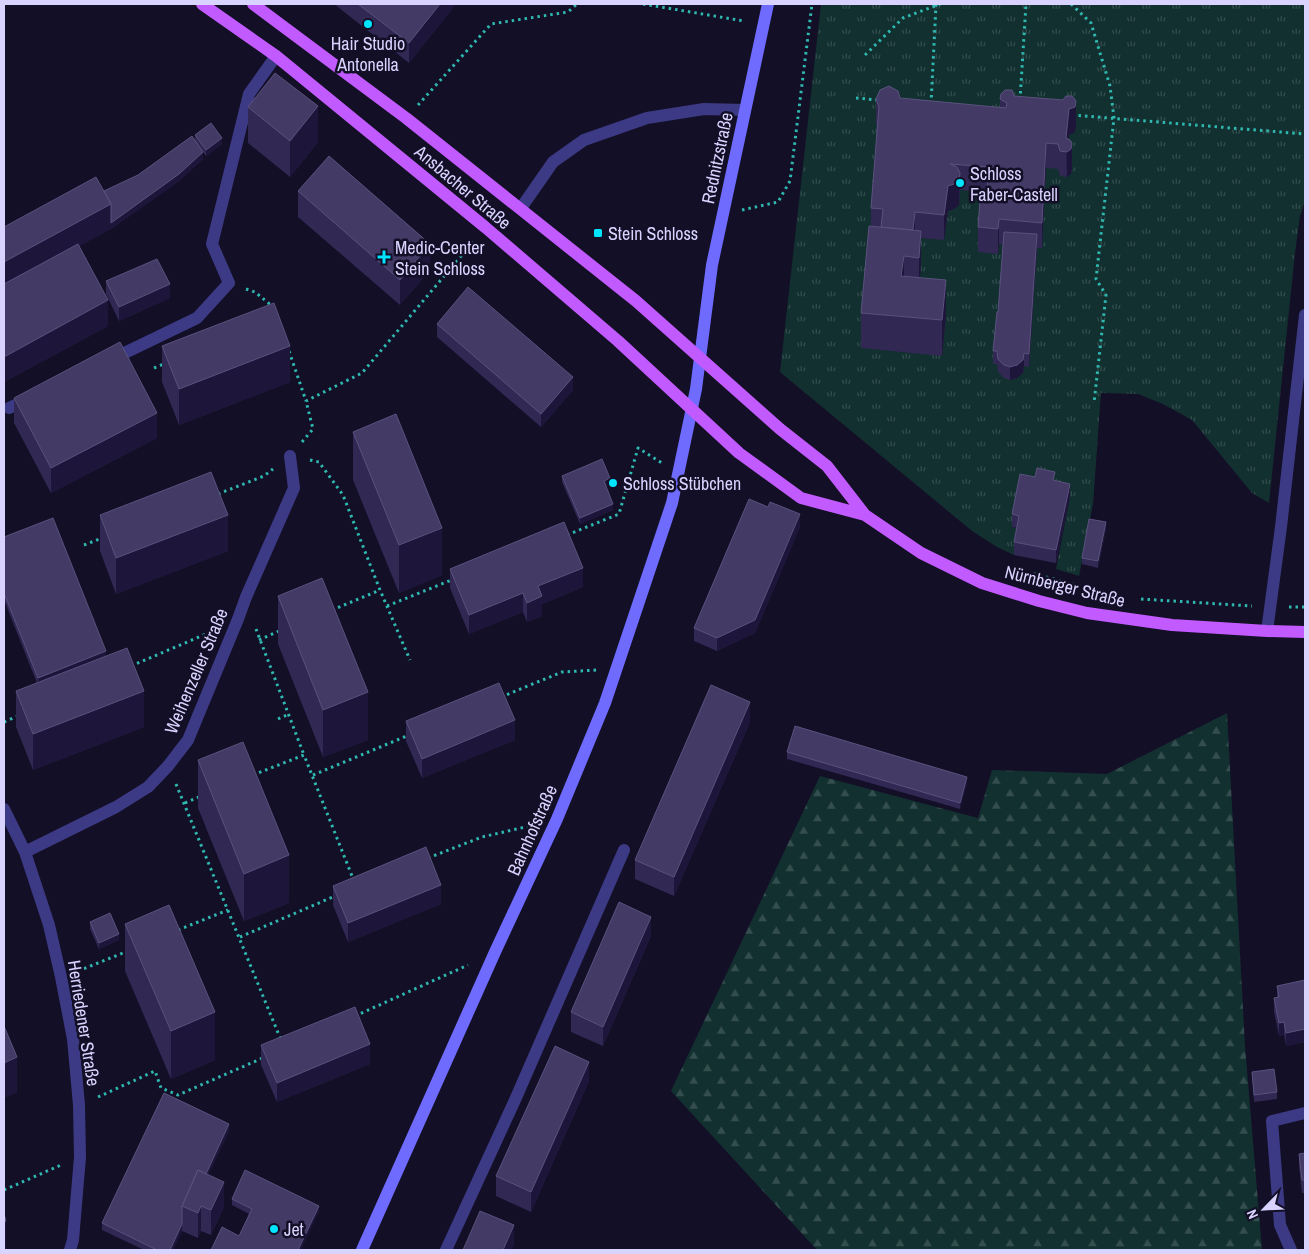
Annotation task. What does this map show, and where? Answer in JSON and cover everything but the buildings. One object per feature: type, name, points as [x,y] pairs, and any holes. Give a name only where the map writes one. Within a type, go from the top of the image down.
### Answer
[{"type":"main road","name":"Ansbacher Straße","points":[[202,4],[276,56],[485,227],[618,340],[691,409]]},
{"type":"main road","name":"Ansbacher Straße","points":[[253,4],[406,118],[521,208],[636,301],[701,359]]},
{"type":"main road","name":"Rednitzstraße","points":[[691,409],[701,359],[712,265],[768,4]]},
{"type":"main road","name":"Nürnberger Straße","points":[[701,359],[780,429],[827,466],[865,515]]},
{"type":"main road","name":"Nürnberger Straße","points":[[691,409],[739,453],[801,498],[865,515],[934,560],[982,583],[1039,601],[1087,613],[1147,622],[1305,632]]},
{"type":"main road","name":"Bahnhofstraße","points":[[362,1250],[495,952],[557,819],[601,712],[618,668],[672,503],[691,409]]},
{"type":"street","points":[[99,365],[197,318],[229,283],[212,244],[248,94],[276,56]]},
{"type":"street","points":[[521,208],[553,162],[584,140],[647,118],[704,108],[745,110]]},
{"type":"street","points":[[1267,631],[1305,315]]},
{"type":"street","points":[[9,408],[36,395]]},
{"type":"street","name":"Weihenzeller Straße","points":[[24,852],[116,807],[148,787],[168,766],[188,740],[246,597],[294,488],[290,456]]},
{"type":"street","name":"Herriedener Straße","points":[[4,809],[24,852],[49,925],[61,977],[72,1040],[79,1105],[80,1157],[70,1250]]},
{"type":"street","points":[[446,1250],[624,850]]},
{"type":"street","points":[[1291,1250],[1280,1225],[1272,1121],[1305,1113]]},
{"type":"path","points":[[406,118],[491,24],[568,12],[577,4]]},
{"type":"path","points":[[643,4],[765,25]]},
{"type":"path","points":[[724,214],[778,202],[790,181],[812,4]]},
{"type":"path","points":[[865,55],[903,18],[938,4],[931,104]]},
{"type":"path","points":[[1020,101],[1026,4]]},
{"type":"path","points":[[1071,4],[1091,23],[1110,86],[1114,118],[1096,279],[1106,294],[1094,403]]},
{"type":"path","points":[[856,98],[884,100]]},
{"type":"path","points":[[921,103],[941,105]]},
{"type":"path","points":[[1067,115],[1305,134]]},
{"type":"path","points":[[306,401],[362,373],[485,227]]},
{"type":"path","points":[[229,283],[255,292],[275,309]]},
{"type":"path","points":[[287,346],[306,401],[313,429],[290,456]]},
{"type":"path","points":[[154,368],[171,360]]},
{"type":"path","points":[[564,536],[619,514],[638,448],[679,474]]},
{"type":"path","points":[[1026,576],[1035,574],[1114,596]]},
{"type":"path","points":[[387,606],[461,576]]},
{"type":"path","points":[[328,612],[380,590]]},
{"type":"path","points":[[246,597],[259,640],[356,887]]},
{"type":"path","points":[[1132,598],[1270,607],[1305,607]]},
{"type":"path","points":[[130,667],[238,619]]},
{"type":"path","points":[[259,640],[285,629]]},
{"type":"path","points":[[497,699],[562,672],[618,668]]},
{"type":"path","points":[[4,722],[22,714]]},
{"type":"path","points":[[278,719],[289,714]]},
{"type":"path","points":[[313,774],[414,733]]},
{"type":"path","points":[[249,777],[304,754]]},
{"type":"path","points":[[168,766],[185,803],[284,1048]]},
{"type":"path","points":[[185,803],[203,796]]},
{"type":"path","points":[[419,862],[482,837],[557,819]]},
{"type":"path","points":[[240,937],[339,894]]},
{"type":"path","points":[[177,931],[228,910]]},
{"type":"path","points":[[61,977],[135,948]]},
{"type":"path","points":[[355,1016],[495,952]]},
{"type":"path","points":[[79,1105],[154,1071],[161,1088],[178,1095],[267,1056]]},
{"type":"path","points":[[4,1189],[80,1157]]},
{"type":"green space","points":[[821,4],[1305,4],[1305,201],[1300,216],[1295,253],[1269,503],[1252,493],[1192,420],[1163,404],[1138,394],[1101,393],[1093,504],[1079,576],[1056,569],[1070,497],[1012,527],[1019,529],[1014,555],[972,531],[780,372]]},
{"type":"green space","points":[[1227,713],[1245,1046],[1262,1250],[817,1250],[671,1091],[820,776],[978,818],[992,770],[1107,774]]},
{"type":"place","name":"Hair Studio Antonella","points":[[368,24]]},
{"type":"place","name":"Schloss Faber-Castell","points":[[960,183]]},
{"type":"place","name":"Stein Schloss","points":[[598,233]]},
{"type":"place","name":"Medic-Center Stein Schloss","points":[[384,257]]},
{"type":"place","name":"Schloss Stübchen","points":[[613,483]]},
{"type":"place","name":"Jet","points":[[274,1229]]}]
